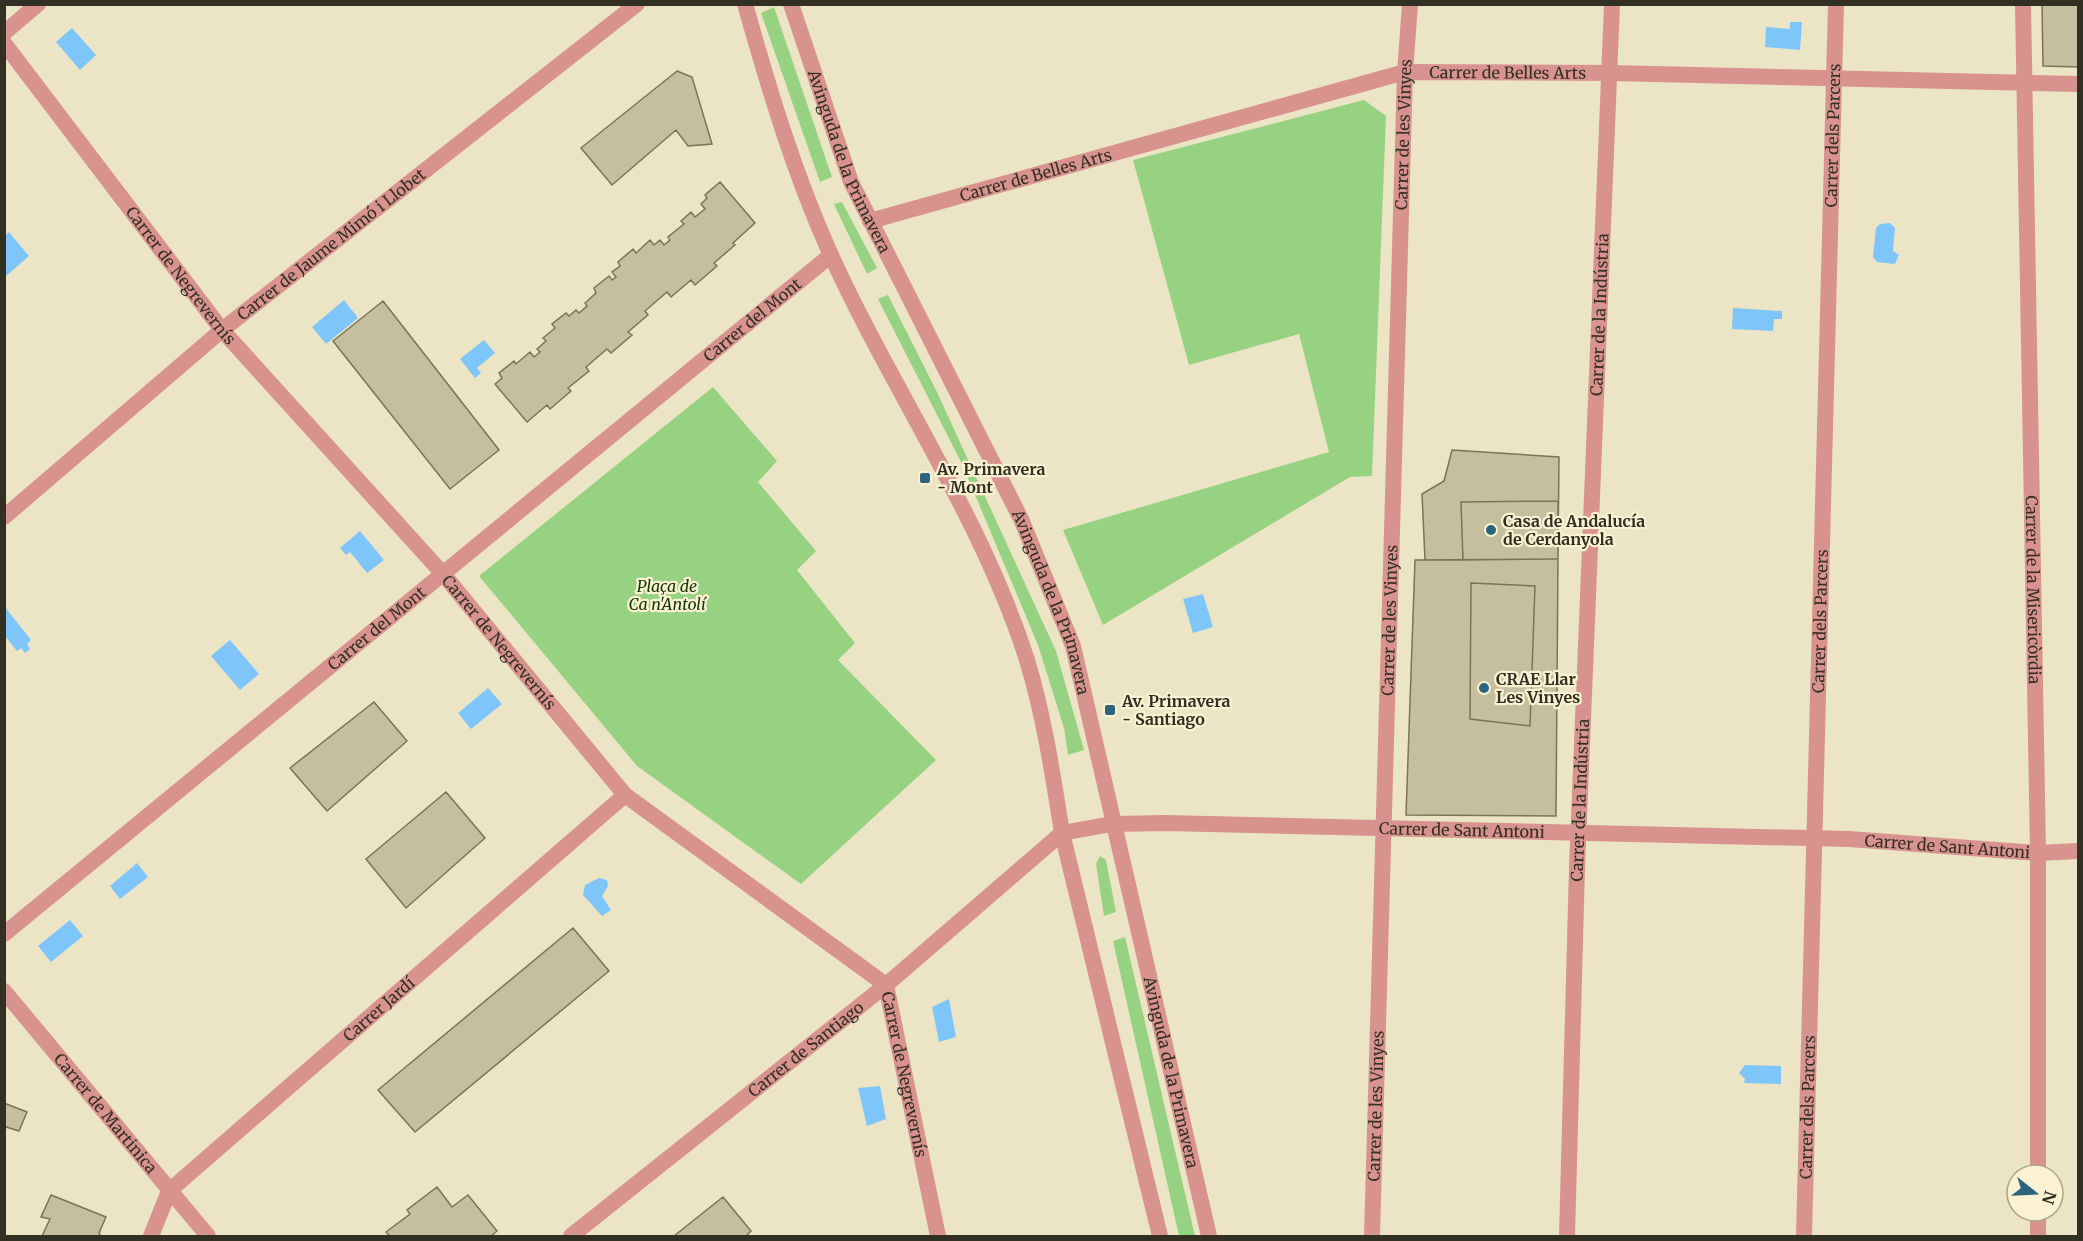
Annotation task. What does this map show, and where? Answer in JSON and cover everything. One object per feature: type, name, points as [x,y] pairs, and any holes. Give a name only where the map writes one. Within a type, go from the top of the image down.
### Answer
[{"type":"street","points":[[4,33],[38,4]]},
{"type":"street","name":"Carrer de Jaume Mimó i Llobet","points":[[4,517],[222,330],[638,4]]},
{"type":"street","points":[[745,4],[774,103],[809,203],[831,255],[978,539],[1014,626],[1034,689],[1053,771],[1062,833],[1160,1236]]},
{"type":"street","name":"Avinguda de la Primavera","points":[[791,4],[851,182],[1022,519],[1073,646],[1112,824],[1209,1236]]},
{"type":"street","name":"Carrer de les Vinyes","points":[[1372,1236],[1386,827],[1405,72],[1410,4]]},
{"type":"street","name":"Carrer de la Indústria","points":[[1567,1236],[1579,834],[1612,4]]},
{"type":"street","name":"Carrer dels Parcers","points":[[1804,1236],[1836,79],[1836,4]]},
{"type":"street","name":"Carrer de la Misericòrdia","points":[[2023,4],[2038,853],[2038,1163]]},
{"type":"street","name":"Carrer de Negrevernís","points":[[4,43],[222,330],[444,575],[625,795],[886,985],[939,1236]]},
{"type":"street","name":"Carrer de Belles Arts","points":[[870,221],[1405,72],[1611,73],[2079,84]]},
{"type":"street","name":"Carrer del Mont","points":[[4,934],[831,255]]},
{"type":"street","name":"Carrer Jardí","points":[[151,1236],[169,1191],[625,795]]},
{"type":"street","name":"Carrer de Sant Antoni","points":[[1062,833],[1112,824],[1386,827],[1579,834],[1849,839],[2038,853],[2079,850]]},
{"type":"street","name":"Carrer de Santiago","points":[[571,1236],[886,985],[1062,833]]},
{"type":"street","name":"Carrer de Martinica","points":[[4,991],[208,1236]]},
{"type":"green space","points":[[774,7],[832,177],[820,182],[761,13]]},
{"type":"green space","points":[[1364,100],[1386,116],[1372,476],[1350,477],[1103,625],[1063,530],[1329,452],[1299,334],[1189,365],[1133,160]]},
{"type":"green space","points":[[842,202],[877,268],[867,274],[834,204]]},
{"type":"green space","points":[[888,295],[936,390],[1056,651],[1084,750],[1068,755],[1064,728],[1038,645],[963,466],[878,299]]},
{"type":"green space","name":"Plaça de Ca n'Antolí","points":[[713,387],[777,461],[758,482],[816,551],[797,570],[855,643],[838,660],[936,760],[801,884],[637,766],[479,576]]},
{"type":"green space","points":[[1100,856],[1106,860],[1116,912],[1104,916],[1096,864]]},
{"type":"green space","points":[[1125,937],[1195,1236],[1179,1236],[1113,941]]},
{"type":"water","points":[[1790,22],[1802,22],[1800,50],[1765,47],[1766,27],[1790,29]]},
{"type":"water","points":[[72,28],[96,55],[80,70],[56,42]]},
{"type":"water","points":[[1890,223],[1895,228],[1893,251],[1899,255],[1895,264],[1877,262],[1873,257],[1876,228],[1880,224]]},
{"type":"water","points":[[9,232],[29,256],[5,277],[5,236]]},
{"type":"water","points":[[344,300],[358,318],[326,344],[312,327]]},
{"type":"water","points":[[1733,308],[1782,311],[1782,319],[1774,319],[1773,331],[1732,329]]},
{"type":"water","points":[[484,340],[495,353],[477,368],[481,373],[475,378],[460,359]]},
{"type":"water","points":[[360,531],[384,560],[367,573],[350,552],[346,555],[340,548]]},
{"type":"water","points":[[1203,594],[1213,627],[1193,633],[1183,599]]},
{"type":"water","points":[[5,607],[31,640],[27,644],[30,649],[25,653],[21,648],[17,651],[5,636]]},
{"type":"water","points":[[230,640],[259,674],[240,690],[211,656]]},
{"type":"water","points":[[488,688],[502,704],[471,729],[458,713]]},
{"type":"water","points":[[137,863],[148,877],[120,899],[110,886]]},
{"type":"water","points":[[599,878],[607,880],[608,886],[602,896],[611,910],[602,916],[583,895],[585,885]]},
{"type":"water","points":[[70,920],[83,936],[51,962],[38,946]]},
{"type":"water","points":[[949,999],[956,1037],[939,1042],[932,1007]]},
{"type":"water","points":[[1745,1065],[1781,1066],[1781,1084],[1744,1083],[1745,1079],[1739,1073]]},
{"type":"water","points":[[880,1086],[886,1119],[867,1126],[858,1088]]},
{"type":"building","points":[[2042,4],[2078,4],[2078,67],[2043,66]]},
{"type":"building","points":[[677,71],[692,77],[712,144],[688,146],[676,130],[612,185],[581,148]]},
{"type":"building","points":[[720,182],[755,223],[714,263],[717,266],[695,285],[691,280],[671,297],[667,292],[645,311],[648,315],[628,332],[632,335],[611,353],[607,349],[586,367],[589,371],[568,388],[571,391],[550,409],[547,405],[527,422],[495,384],[502,378],[499,373],[514,361],[516,364],[530,352],[534,357],[540,352],[537,349],[546,341],[543,338],[555,328],[552,324],[566,313],[569,316],[576,310],[579,313],[587,306],[585,303],[596,293],[594,288],[609,276],[612,280],[616,277],[612,272],[620,266],[618,262],[633,249],[636,253],[650,240],[654,245],[660,240],[664,245],[670,240],[668,237],[684,224],[681,221],[691,212],[695,217],[705,209],[701,204],[707,198],[705,195]]},
{"type":"building","points":[[383,301],[499,450],[450,489],[333,341]]},
{"type":"building","name":"Casa de Andalucía de Cerdanyola","points":[[1452,450],[1559,457],[1558,559],[1425,560],[1422,494],[1444,481]]},
{"type":"building","points":[[1558,501],[1558,559],[1463,560],[1461,502]]},
{"type":"building","name":"CRAE Llar Les Vinyes","points":[[1558,559],[1556,816],[1406,815],[1415,560]]},
{"type":"building","points":[[1471,583],[1535,586],[1530,726],[1470,719]]},
{"type":"building","points":[[374,702],[407,741],[327,811],[290,768]]},
{"type":"building","points":[[446,792],[485,838],[406,908],[366,859]]},
{"type":"building","points":[[573,928],[609,971],[415,1132],[378,1090]]},
{"type":"building","points":[[4,1103],[27,1112],[19,1131],[6,1127],[4,1131]]},
{"type":"building","points":[[437,1187],[452,1207],[468,1195],[497,1231],[491,1236],[390,1236],[386,1232],[410,1214],[407,1210]]},
{"type":"building","points":[[51,1195],[106,1217],[99,1233],[101,1236],[42,1236],[50,1219],[41,1217]]},
{"type":"building","points":[[723,1197],[751,1231],[746,1236],[674,1236]]},
{"type":"place","name":"Av. Primavera - Mont","points":[[925,478]]},
{"type":"place","name":"Casa de Andalucía de Cerdanyola","points":[[1491,530]]},
{"type":"place","name":"CRAE Llar Les Vinyes","points":[[1484,688]]},
{"type":"place","name":"Av. Primavera - Santiago","points":[[1110,710]]}]
